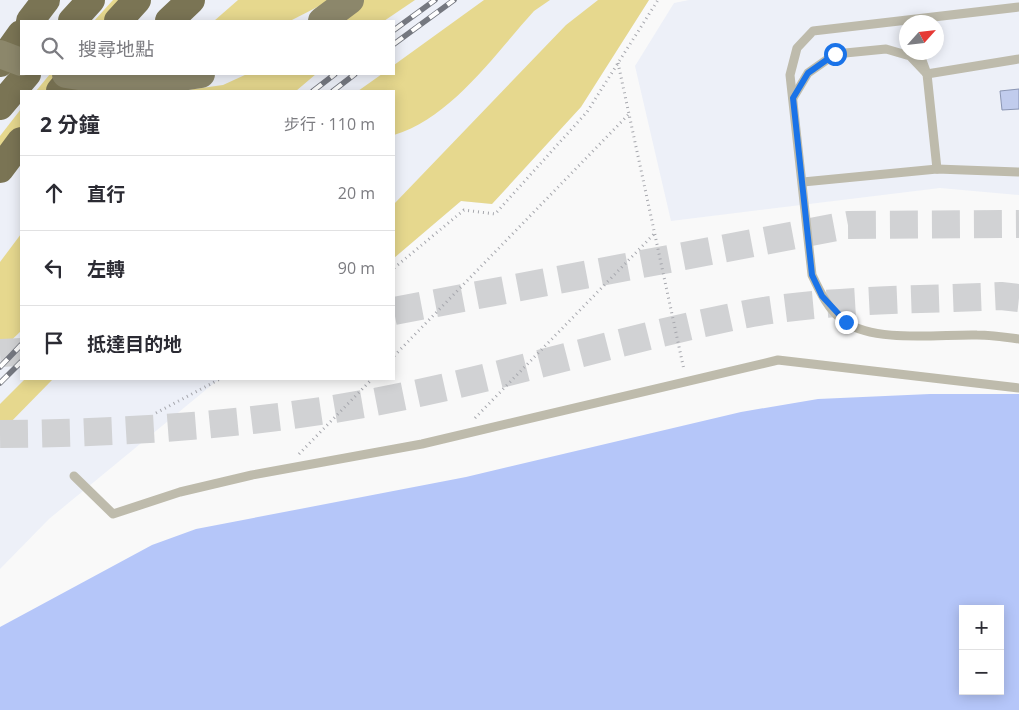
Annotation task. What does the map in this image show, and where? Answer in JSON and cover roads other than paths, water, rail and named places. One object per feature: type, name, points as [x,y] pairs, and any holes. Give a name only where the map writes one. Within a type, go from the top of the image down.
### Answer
[{"type":"highway","points":[[31,20],[46,0]]},
{"type":"highway","points":[[73,20],[91,0]]},
{"type":"highway","points":[[119,20],[137,0]]},
{"type":"highway","points":[[170,20],[191,0]]},
{"type":"highway","points":[[0,63],[20,35]]},
{"type":"highway","points":[[0,106],[26,75]]},
{"type":"highway","points":[[61,90],[73,75]]},
{"type":"highway","points":[[95,90],[112,75]]},
{"type":"highway","points":[[0,170],[20,142]]},
{"type":"highway","points":[[0,180],[20,161]]},
{"type":"main road","points":[[323,20],[350,0]]},
{"type":"main road","points":[[0,54],[20,62]]},
{"type":"main road","points":[[73,75],[136,81],[192,75]]},
{"type":"lane","points":[[944,16],[1019,7]]},
{"type":"lane","points":[[899,22],[813,31],[797,48],[790,74],[803,182],[807,251],[812,275],[822,296],[846,322],[870,332],[904,335],[980,335],[1019,339]]},
{"type":"lane","points":[[793,98],[808,73],[835,54],[886,49],[910,56],[927,74]]},
{"type":"lane","points":[[927,74],[1019,59]]},
{"type":"lane","points":[[922,60],[927,74],[937,169]]},
{"type":"lane","points":[[803,182],[937,169],[1019,172]]},
{"type":"lane","points":[[74,476],[113,514],[180,492],[284,469],[422,444],[778,360],[1019,388]]},
{"type":"water","points":[[930,394],[1019,394],[1019,710],[0,710],[0,627],[152,545],[196,529],[466,477],[741,412],[818,399]]},
{"type":"tunnel","points":[[395,311],[848,225],[1019,224]]},
{"type":"tunnel","points":[[0,434],[149,429],[248,421],[346,407],[485,378],[707,322],[782,308],[876,301],[1001,296],[1019,298]]},
{"type":"tunnel","points":[[0,353],[20,352]]},
{"type":"railway","points":[[395,29],[435,0]]},
{"type":"railway","points":[[395,43],[454,0]]},
{"type":"railway","points":[[314,90],[334,75]]},
{"type":"railway","points":[[334,90],[354,75]]},
{"type":"railway","points":[[0,367],[20,346]]},
{"type":"railway","points":[[0,383],[20,363]]}]
